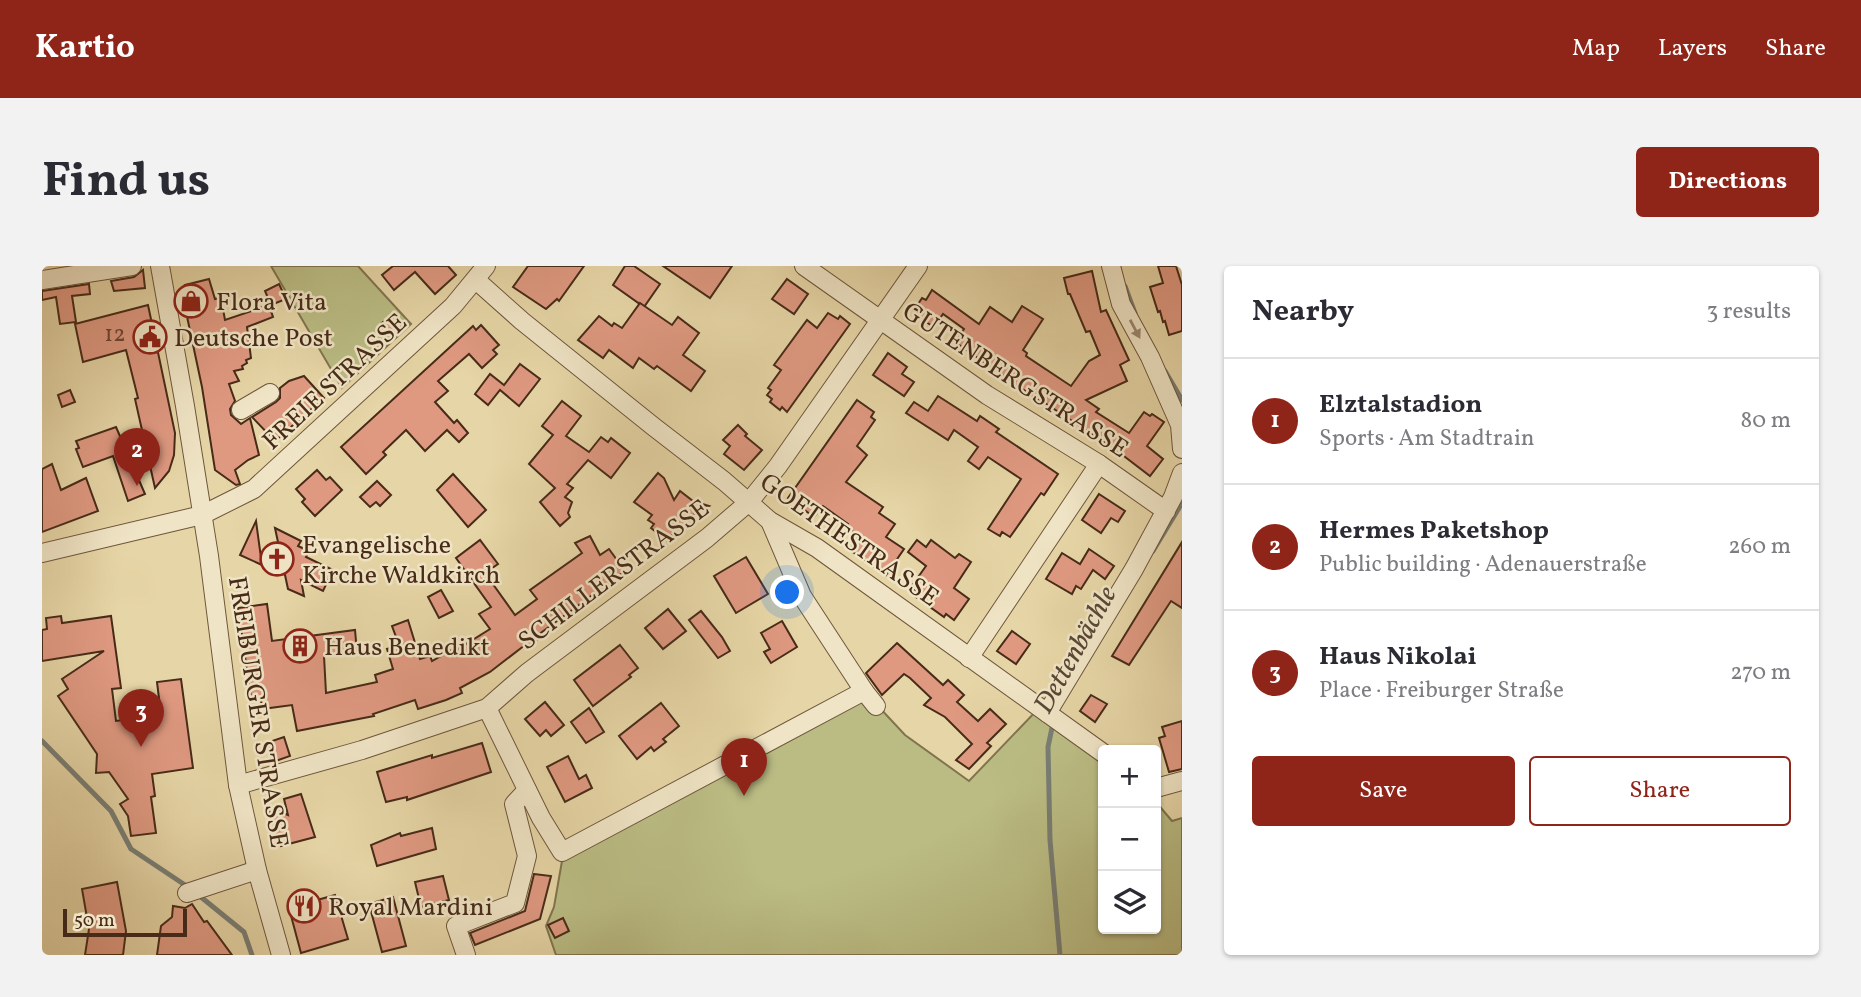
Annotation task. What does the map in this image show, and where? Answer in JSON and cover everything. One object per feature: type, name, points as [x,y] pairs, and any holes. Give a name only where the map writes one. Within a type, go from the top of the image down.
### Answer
[{"type":"street","points":[[42,280],[132,266]]},
{"type":"street","name":"FREIBURGER STRASSE","points":[[160,266],[202,515],[238,785],[257,870],[281,955]]},
{"type":"street","name":"GUTENBERGSTRASSE","points":[[804,266],[987,395],[1099,464],[1166,511]]},
{"type":"street","name":"SCHILLERSTRASSE","points":[[238,785],[362,750],[487,708],[527,673],[707,538],[750,502],[918,266]]},
{"type":"street","points":[[1111,266],[1121,304],[1150,357],[1180,425],[1182,449]]},
{"type":"street","name":"FREIE STRASSE","points":[[42,553],[202,515],[254,489],[389,368],[453,306],[481,273]]},
{"type":"street","name":"GOETHESTRASSE","points":[[481,273],[522,321],[750,502],[770,521],[817,548],[1098,748]]},
{"type":"street","points":[[241,410],[270,393]]},
{"type":"street","points":[[969,658],[1099,464]]},
{"type":"street","points":[[1053,717],[1166,511],[1182,472]]},
{"type":"street","points":[[770,521],[803,596],[876,706]]},
{"type":"street","points":[[487,708],[527,790],[562,852],[864,691]]},
{"type":"street","points":[[1161,787],[1182,781]]},
{"type":"street","points":[[466,955],[456,926],[515,903],[527,856],[514,804],[527,790]]},
{"type":"street","points":[[187,893],[257,870]]},
{"type":"green space","points":[[271,266],[358,266],[411,324],[342,388]]},
{"type":"green space","points":[[864,691],[905,735],[969,781],[1039,708],[1098,749],[1098,934],[1161,934],[1161,808],[1172,821],[1182,818],[1182,955],[556,955],[546,926],[554,907],[562,861]]},
{"type":"building","points":[[393,266],[448,266],[456,275],[435,294],[415,272],[394,290],[382,275]]},
{"type":"building","points":[[528,266],[584,266],[559,301],[557,299],[546,309],[513,287]]},
{"type":"building","points":[[625,266],[634,266],[660,284],[644,307],[613,285]]},
{"type":"building","points":[[663,266],[732,266],[710,298]]},
{"type":"building","points":[[1158,266],[1176,266],[1182,285],[1182,331],[1169,335],[1150,287],[1163,283]]},
{"type":"building","points":[[143,270],[145,288],[114,291],[111,281],[134,277]]},
{"type":"building","points":[[1092,271],[1101,312],[1106,310],[1129,360],[1120,365],[1127,381],[1086,400],[1099,409],[1096,412],[1129,433],[1144,412],[1164,422],[1147,446],[1163,459],[1150,476],[1116,450],[955,342],[964,329],[943,314],[934,327],[916,316],[919,311],[915,309],[922,298],[926,300],[932,290],[979,324],[990,307],[1012,322],[1022,306],[1043,319],[1023,350],[1027,353],[1026,356],[1071,386],[1089,361],[1100,355],[1090,331],[1086,332],[1068,294],[1064,278]]},
{"type":"building","points":[[209,279],[215,299],[221,298],[225,320],[269,305],[273,317],[247,327],[251,358],[246,360],[243,369],[234,371],[239,381],[229,384],[235,401],[230,409],[231,415],[241,424],[250,418],[259,455],[235,470],[240,484],[236,485],[215,470],[202,387],[182,293],[187,292],[185,285]]},
{"type":"building","points":[[787,279],[808,294],[794,314],[772,299]]},
{"type":"building","points":[[89,284],[90,294],[72,296],[76,322],[60,324],[56,297],[42,300],[42,291]]},
{"type":"building","points":[[279,284],[286,299],[271,305],[265,291]]},
{"type":"building","points":[[640,303],[672,325],[678,317],[699,333],[683,355],[705,371],[691,391],[657,366],[654,369],[639,358],[633,368],[609,350],[603,358],[578,340],[599,316],[612,326],[614,323],[622,328]]},
{"type":"building","points":[[148,305],[175,433],[174,455],[169,471],[155,488],[126,350],[83,362],[75,324]]},
{"type":"building","points":[[394,313],[403,324],[391,334],[382,323]]},
{"type":"building","points":[[828,313],[838,319],[840,316],[850,324],[787,412],[782,407],[780,410],[770,402],[772,399],[767,395],[771,390],[768,388],[781,370],[774,365],[807,320],[817,328]]},
{"type":"building","points":[[481,325],[499,345],[493,350],[497,354],[482,368],[469,354],[438,381],[448,391],[435,402],[454,423],[457,420],[468,433],[459,442],[447,430],[425,451],[406,430],[383,452],[386,455],[366,474],[341,447],[473,326],[476,330]]},
{"type":"building","points":[[888,353],[907,367],[902,374],[914,382],[904,396],[873,375]]},
{"type":"building","points":[[520,364],[540,379],[519,406],[500,390],[488,405],[475,394],[490,374],[504,385]]},
{"type":"building","points":[[304,376],[324,398],[275,441],[252,417],[280,398],[280,388],[289,381]]},
{"type":"building","points":[[70,390],[75,402],[62,407],[58,395]]},
{"type":"building","points":[[938,396],[977,421],[980,416],[999,429],[996,432],[1058,474],[1010,537],[1002,532],[1000,536],[988,529],[1021,479],[988,457],[979,469],[968,461],[978,447],[954,430],[948,440],[906,413],[914,402],[928,411]]},
{"type":"building","points":[[857,400],[874,412],[871,417],[875,420],[857,446],[867,455],[846,482],[883,507],[879,513],[895,524],[886,537],[904,549],[886,575],[850,550],[859,536],[846,527],[848,524],[823,506],[814,517],[788,498]]},
{"type":"building","points":[[562,401],[581,416],[566,436],[589,452],[601,437],[608,442],[611,438],[630,453],[611,478],[588,460],[567,484],[573,488],[565,497],[572,502],[568,513],[570,517],[560,526],[540,502],[555,488],[529,464],[553,435],[542,426]]},
{"type":"building","points":[[738,425],[747,434],[745,436],[762,450],[744,470],[724,454],[730,446],[723,440]]},
{"type":"building","points":[[116,427],[145,494],[128,501],[113,456],[83,467],[76,449],[79,448],[76,441]]},
{"type":"building","points":[[52,464],[61,490],[86,478],[98,511],[42,532],[42,469]]},
{"type":"building","points":[[317,470],[326,480],[330,477],[342,490],[315,516],[302,502],[305,499],[296,489]]},
{"type":"building","points":[[658,473],[664,478],[674,500],[680,491],[693,501],[709,506],[691,516],[682,529],[678,526],[668,541],[651,528],[654,524],[648,520],[652,515],[634,502]]},
{"type":"building","points":[[453,474],[486,510],[468,527],[437,490]]},
{"type":"building","points":[[377,481],[391,495],[380,506],[376,502],[370,507],[360,497]]},
{"type":"building","points":[[1099,494],[1125,511],[1118,522],[1111,518],[1101,533],[1082,520]]},
{"type":"building","points":[[256,521],[262,565],[240,555]]},
{"type":"building","points":[[275,528],[301,541],[298,546],[309,551],[306,557],[333,570],[323,591],[301,580],[304,596],[288,589]]},
{"type":"building","points":[[590,536],[600,555],[609,549],[625,571],[542,632],[536,637],[538,639],[527,647],[525,645],[490,672],[460,688],[462,693],[418,709],[415,700],[373,714],[374,716],[297,731],[292,705],[262,709],[261,700],[251,698],[238,608],[267,604],[272,641],[355,630],[357,652],[324,656],[326,693],[377,682],[375,675],[393,669],[387,649],[399,645],[392,626],[408,620],[420,659],[430,656],[432,661],[490,629],[479,614],[491,607],[456,558],[480,540],[498,564],[485,573],[515,615],[537,599],[530,590],[582,553],[575,543]]},
{"type":"building","points":[[917,540],[926,547],[931,540],[955,558],[959,554],[971,562],[954,588],[969,599],[954,620],[946,614],[944,617],[916,597],[919,593],[911,587],[926,566],[908,552]]},
{"type":"building","points":[[1182,542],[1182,608],[1171,601],[1129,665],[1112,656]]},
{"type":"building","points":[[1089,549],[1114,566],[1105,579],[1093,570],[1081,589],[1076,586],[1072,594],[1046,579],[1062,553],[1080,564]]},
{"type":"building","points":[[746,557],[768,594],[736,613],[714,576]]},
{"type":"building","points":[[441,590],[453,611],[439,618],[428,597]]},
{"type":"building","points":[[668,609],[686,631],[663,649],[645,628]]},
{"type":"building","points":[[701,611],[730,651],[718,658],[689,620]]},
{"type":"building","points":[[61,616],[62,623],[111,616],[121,688],[112,689],[116,721],[161,715],[157,682],[181,679],[193,768],[152,774],[155,796],[151,797],[156,833],[131,836],[128,816],[120,804],[128,799],[109,772],[96,773],[97,754],[58,696],[68,689],[62,679],[104,651],[42,661],[42,630],[47,629],[46,618]]},
{"type":"building","points":[[782,621],[797,647],[771,663],[764,652],[770,649],[761,633]]},
{"type":"building","points":[[1012,631],[1030,644],[1016,664],[997,651]]},
{"type":"building","points":[[897,643],[943,685],[948,680],[964,695],[957,702],[978,721],[990,709],[1006,724],[987,743],[991,746],[969,769],[956,760],[972,744],[945,717],[924,705],[931,698],[910,678],[904,674],[882,695],[866,673]]},
{"type":"building","points":[[620,645],[638,668],[629,675],[631,677],[593,706],[574,680]]},
{"type":"building","points":[[1091,695],[1107,704],[1095,722],[1080,711]]},
{"type":"building","points":[[545,702],[564,725],[551,736],[546,730],[540,736],[525,719]]},
{"type":"building","points":[[661,703],[679,726],[663,739],[666,742],[654,751],[651,747],[637,759],[619,736]]},
{"type":"building","points":[[589,708],[604,732],[586,743],[571,722]]},
{"type":"building","points":[[1182,721],[1182,769],[1169,772],[1159,738],[1165,736],[1162,727]]},
{"type":"building","points":[[284,737],[290,756],[273,762],[266,743]]},
{"type":"building","points":[[482,743],[491,772],[407,800],[407,797],[386,802],[377,772]]},
{"type":"building","points":[[568,756],[579,779],[586,775],[592,788],[565,802],[547,767]]},
{"type":"building","points":[[301,794],[315,837],[281,846],[268,807],[288,815],[284,799]]},
{"type":"building","points":[[432,828],[436,849],[377,866],[371,845],[400,833],[401,836]]},
{"type":"building","points":[[534,874],[551,876],[540,919],[475,945],[470,933],[525,911]]},
{"type":"building","points":[[443,876],[449,900],[421,907],[415,882]]},
{"type":"building","points":[[117,882],[126,931],[123,955],[85,955],[89,929],[82,889]]},
{"type":"building","points":[[335,895],[348,939],[301,953],[290,912],[298,910],[296,901],[309,897],[310,902]]},
{"type":"building","points":[[393,897],[406,946],[382,952],[369,904]]},
{"type":"building","points":[[192,904],[232,955],[157,955],[161,926],[172,917],[173,906],[185,908]]},
{"type":"building","points":[[563,918],[569,931],[555,938],[548,925]]},
{"type":"waterway","name":"Dettenbächle","points":[[1125,286],[1135,313]]},
{"type":"waterway","name":"Dettenbächle","points":[[1165,371],[1182,400]]},
{"type":"waterway","name":"Dettenbächle","points":[[1153,551],[1182,503]]},
{"type":"waterway","name":"Dettenbächle","points":[[1053,723],[1048,747],[1050,840],[1060,955]]},
{"type":"waterway","points":[[42,741],[111,811],[131,849],[188,887]]},
{"type":"waterway","points":[[196,893],[244,932],[252,955]]},
{"type":"place","name":"Flora Vita","points":[[191,301]]},
{"type":"place","name":"Deutsche Post","points":[[150,337]]},
{"type":"place","name":"Hermes Paketshop","points":[[137,486]]},
{"type":"place","name":"Evangelische Kirche Waldkirch","points":[[277,559]]},
{"type":"place","name":"Haus Benedikt","points":[[300,646]]},
{"type":"place","name":"Haus Nikolai","points":[[141,747]]},
{"type":"place","name":"Elztalstadion","points":[[744,796]]},
{"type":"place","name":"Royal Mardini","points":[[304,906]]}]
